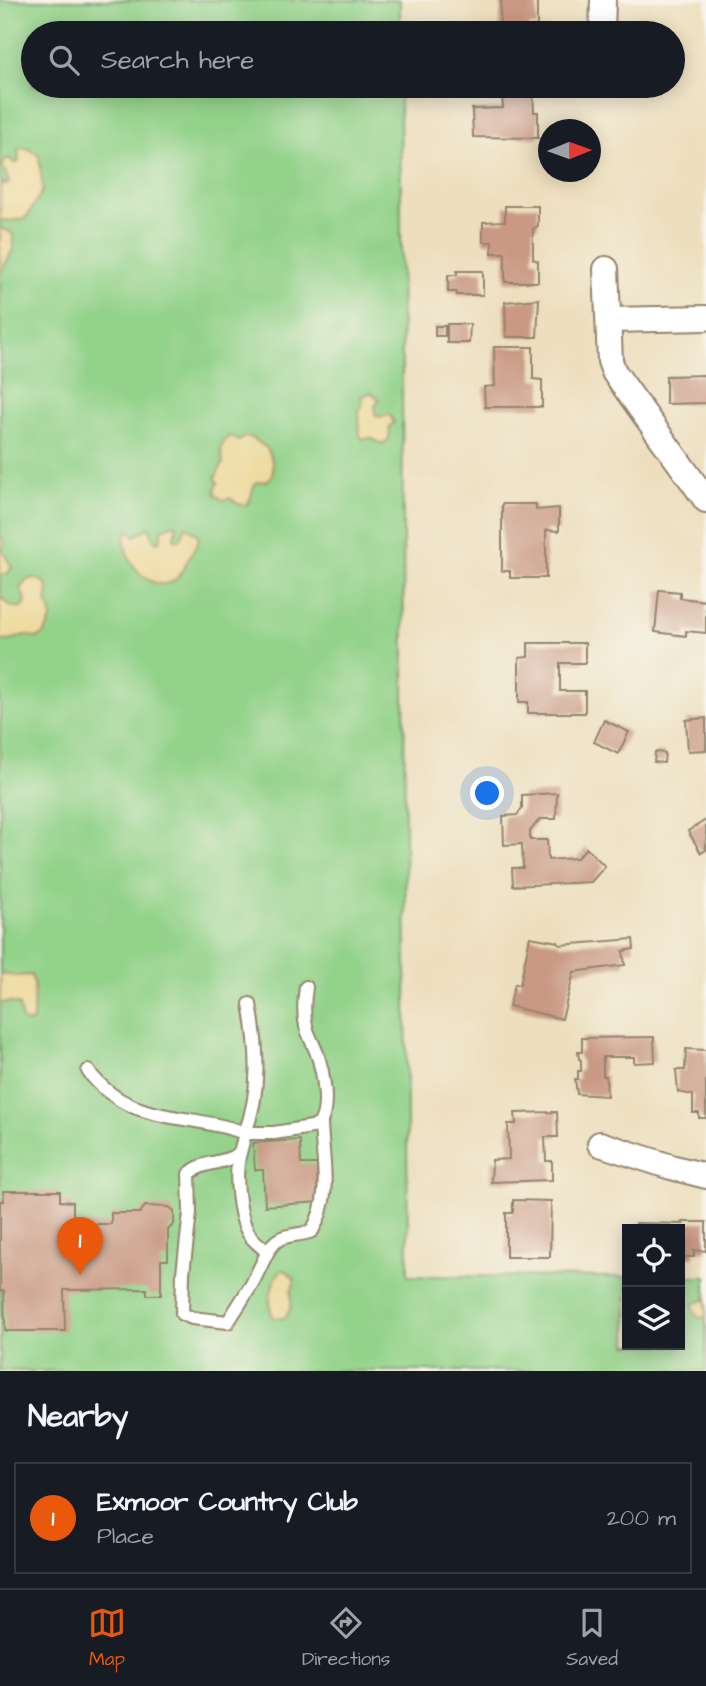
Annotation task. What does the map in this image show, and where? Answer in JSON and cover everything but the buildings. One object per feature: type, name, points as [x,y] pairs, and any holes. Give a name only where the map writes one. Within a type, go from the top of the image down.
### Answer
[{"type":"street","points":[[603,0],[603,21]]},
{"type":"street","points":[[606,269],[610,361],[614,372],[706,500]]},
{"type":"street","points":[[610,320],[706,318]]},
{"type":"street","points":[[600,1144],[671,1167],[706,1175]]},
{"type":"lane","points":[[240,1153],[230,1160],[198,1166],[190,1174],[190,1213],[183,1273],[182,1314],[192,1318],[228,1322],[252,1284],[272,1243],[285,1236],[312,1231],[321,1216],[326,1193],[321,1122],[325,1101],[323,1076],[306,1027],[303,1004],[306,987]]},
{"type":"lane","points":[[250,1004],[256,1034],[257,1077],[236,1179],[239,1203],[250,1236],[267,1253]]},
{"type":"lane","points":[[88,1071],[114,1098],[161,1117],[228,1126],[245,1133],[293,1131],[318,1126],[321,1122]]},
{"type":"green space","points":[[0,0],[400,0],[400,21],[21,21],[21,98],[400,98],[408,1276],[622,1277],[622,1350],[685,1350],[685,1277],[706,1277],[706,1371],[0,1371]]},
{"type":"sand","points":[[18,149],[30,149],[39,156],[43,190],[26,218],[0,220],[0,179],[5,185],[9,183],[3,166],[4,160],[9,158],[15,164],[19,161]]},
{"type":"sand","points":[[0,228],[11,232],[14,243],[0,273]]},
{"type":"sand","points":[[371,392],[379,400],[375,406],[375,414],[378,417],[390,415],[394,423],[390,426],[389,439],[382,444],[360,436],[359,411],[363,404],[361,397]]},
{"type":"sand","points":[[230,436],[239,441],[246,436],[267,448],[273,469],[268,481],[257,482],[246,505],[238,504],[230,498],[223,500],[216,495],[218,483],[215,478],[223,463],[221,448],[224,442]]},
{"type":"sand","points":[[175,524],[176,540],[180,540],[186,526],[197,534],[199,540],[176,579],[167,584],[158,584],[140,573],[133,564],[127,554],[126,533],[129,531],[135,536],[149,527],[157,542],[160,541],[162,529]]},
{"type":"sand","points":[[0,537],[5,541],[2,550],[12,567],[7,574],[0,574]]},
{"type":"sand","points":[[33,578],[43,581],[48,589],[47,600],[52,617],[45,633],[37,638],[24,635],[9,641],[0,640],[0,596],[10,606],[22,608],[26,602],[20,588]]},
{"type":"sand","points":[[0,974],[31,975],[34,984],[33,1021],[22,1021],[19,1005],[0,1003]]},
{"type":"sand","points":[[282,1270],[287,1271],[295,1280],[291,1292],[291,1308],[285,1318],[274,1318],[270,1307],[271,1293]]},
{"type":"sand","points":[[706,1299],[706,1317],[699,1318],[693,1306]]},
{"type":"place","name":"Exmoor Country Club","points":[[80,1275]]}]
